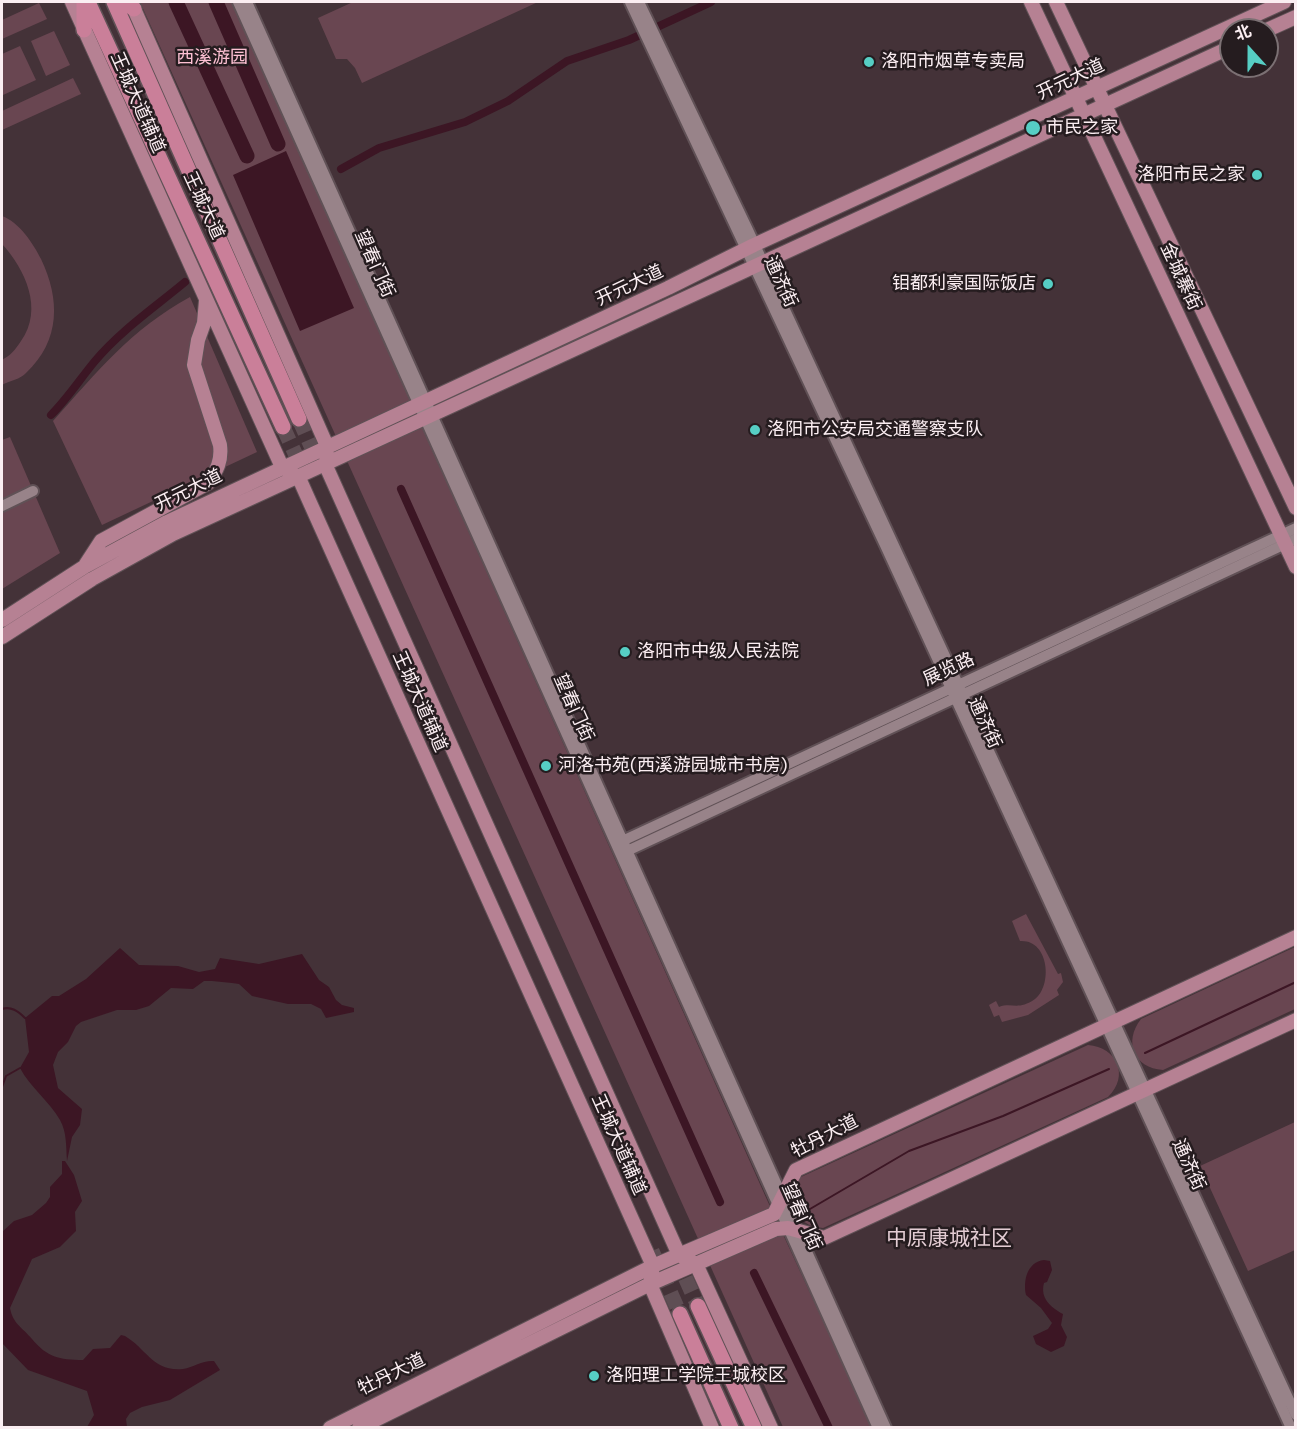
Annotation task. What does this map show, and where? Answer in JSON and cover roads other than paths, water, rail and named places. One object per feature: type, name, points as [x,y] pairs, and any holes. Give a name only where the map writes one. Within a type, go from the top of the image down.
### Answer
[{"type":"highway","points":[[84,30],[86,2]]},
{"type":"highway","name":"王城大道","points":[[86,2],[283,427]]},
{"type":"highway","name":"王城大道","points":[[114,2],[299,419]]},
{"type":"highway","points":[[698,1306],[754,1428]]},
{"type":"highway","points":[[680,1314],[731,1428]]},
{"type":"main road","name":"王城大道辅道","points":[[72,2],[282,467]]},
{"type":"main road","name":"金城寨街","points":[[1031,2],[1287,540],[1296,567]]},
{"type":"main road","name":"金城寨街","points":[[1056,2],[1296,508]]},
{"type":"main road","name":"开元大道","points":[[2,620],[84,567],[167,522],[750,247],[1284,2]]},
{"type":"main road","name":"王城大道辅道","points":[[130,4],[327,446],[326,466],[679,1255]]},
{"type":"main road","points":[[1279,25],[1296,17]]},
{"type":"main road","name":"开元大道","points":[[2,637],[90,580],[174,534],[326,466],[758,264],[1219,53]]},
{"type":"main road","points":[[84,567],[101,541],[208,483],[218,468],[222,458],[220,445],[194,365],[196,346],[204,323],[206,299]]},
{"type":"main road","points":[[282,467],[299,478]]},
{"type":"main road","name":"王城大道辅道","points":[[299,478],[653,1266]]},
{"type":"main road","name":"牡丹大道","points":[[365,1422],[653,1266],[774,1214],[796,1170],[1296,936]]},
{"type":"main road","name":"牡丹大道","points":[[330,1428],[365,1422],[650,1284],[776,1229],[793,1229],[824,1238],[1296,1020]]},
{"type":"main road","points":[[679,1255],[696,1264],[771,1428]]},
{"type":"main road","points":[[653,1266],[650,1284],[712,1428]]},
{"type":"street","name":"望春门街","points":[[238,2],[430,418],[623,847],[793,1229],[878,1428]]},
{"type":"street","name":"望春门街","points":[[247,2],[423,403]]},
{"type":"street","name":"通济街","points":[[635,3],[1110,1023],[1291,1428]]},
{"type":"street","points":[[2,506],[33,491]]},
{"type":"street","name":"展览路","points":[[623,847],[956,691],[1287,540],[1296,528]]},
{"type":"street","name":"通济街","points":[[1141,1092],[1296,1414]]},
{"type":"street","name":"望春门街","points":[[793,1229],[886,1428]]},
{"type":"waterway","points":[[176,2],[247,156]]},
{"type":"waterway","points":[[216,2],[278,144]]},
{"type":"waterway","points":[[341,169],[379,148],[465,122],[508,101],[567,61],[629,40],[711,2]]},
{"type":"waterway","points":[[51,415],[115,340],[185,282]]},
{"type":"waterway","points":[[401,489],[720,1202]]},
{"type":"waterway","points":[[1145,1053],[1296,982]]},
{"type":"waterway","points":[[2,1009],[14,1010],[25,1018]]},
{"type":"waterway","points":[[2,1087],[6,1076],[20,1068]]},
{"type":"waterway","points":[[810,1209],[909,1151],[1003,1116],[1109,1069]]},
{"type":"waterway","points":[[754,1273],[829,1428]]},
{"type":"tunnel","points":[[299,419],[319,464]]},
{"type":"tunnel","points":[[283,427],[304,473]]},
{"type":"tunnel","points":[[652,1251],[680,1314]]},
{"type":"tunnel","points":[[676,1257],[698,1306]]},
{"type":"place","name":"洛阳市烟草专卖局","points":[[869,62]]},
{"type":"place","name":"市民之家","points":[[1033,128]]},
{"type":"place","name":"洛阳市民之家","points":[[1257,175]]},
{"type":"place","name":"钼都利豪国际饭店","points":[[1048,284]]},
{"type":"place","name":"洛阳市公安局交通警察支队","points":[[755,430]]},
{"type":"place","name":"洛阳市中级人民法院","points":[[625,652]]},
{"type":"place","name":"河洛书苑(西溪游园城市书房)","points":[[546,766]]},
{"type":"place","name":"洛阳理工学院王城校区","points":[[594,1376]]},
{"type":"district","name":"中原康城社区","points":[[949,1239]]},
{"type":"park label","name":"西溪游园","points":[[212,58]]}]
